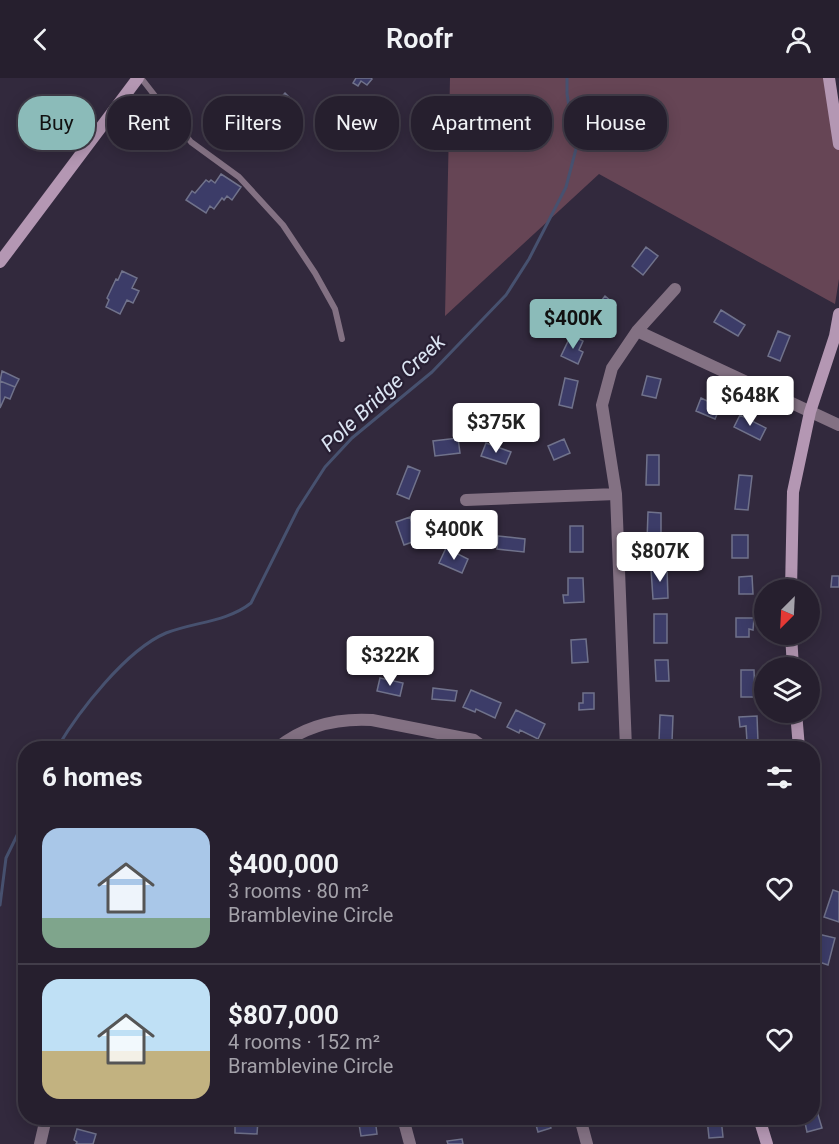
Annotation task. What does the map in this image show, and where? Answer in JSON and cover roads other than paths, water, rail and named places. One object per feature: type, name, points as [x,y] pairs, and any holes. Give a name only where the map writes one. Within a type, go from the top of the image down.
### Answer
[{"type":"street","points":[[0,262],[139,78]]},
{"type":"street","points":[[829,78],[839,144]]},
{"type":"street","points":[[626,741],[616,494],[602,405],[612,368],[637,331],[675,289]]},
{"type":"street","points":[[791,579],[793,492],[810,412],[835,336],[839,314]]},
{"type":"street","points":[[637,331],[839,425]]},
{"type":"street","points":[[466,500],[616,494]]},
{"type":"street","points":[[288,741],[311,728],[341,720],[356,719],[372,720],[460,741]]},
{"type":"street","points":[[797,723],[798,741]]},
{"type":"street","points":[[40,1144],[44,1125]]},
{"type":"street","points":[[405,1125],[410,1144]]},
{"type":"street","points":[[582,1125],[587,1144]]},
{"type":"street","points":[[761,1125],[767,1144]]},
{"type":"lane","points":[[139,78],[191,142],[239,177],[283,225],[315,273],[335,309],[342,339]]},
{"type":"waterway","name":"Pole Bridge Creek","points":[[62,741],[105,683],[135,653],[151,641],[177,629],[232,614],[251,603],[298,509],[325,467],[352,438],[432,372],[506,295],[529,259],[566,187],[576,149],[567,94],[567,78]]},
{"type":"waterway","name":"Pole Bridge Creek","points":[[0,905],[6,858],[18,833]]}]
